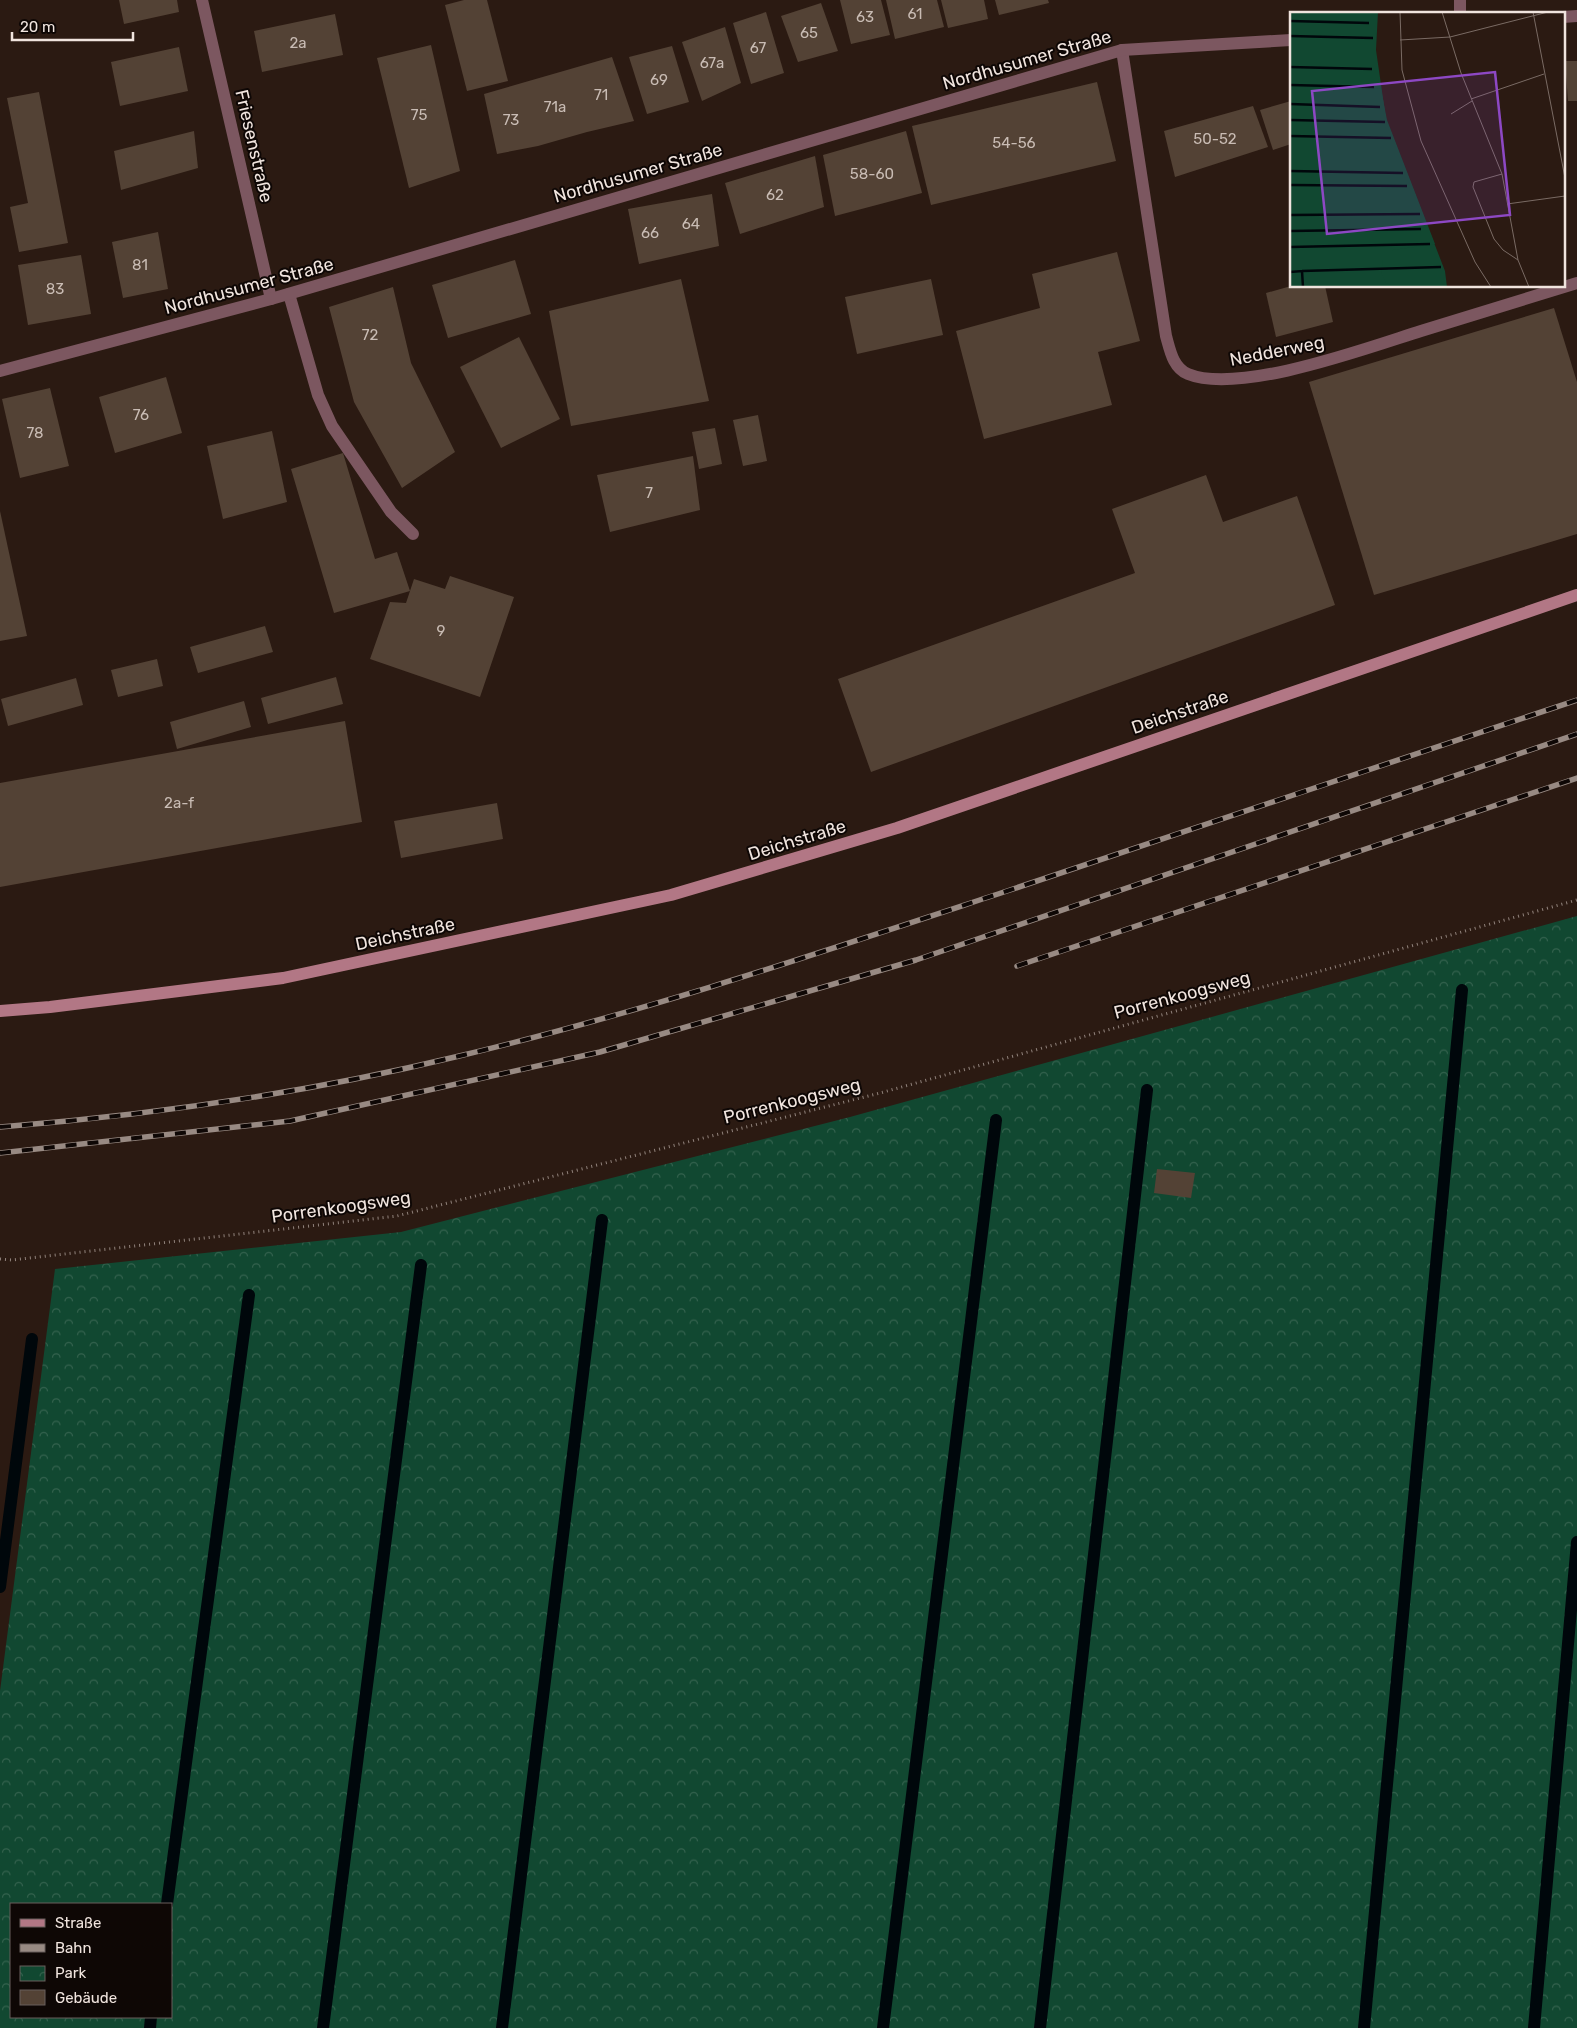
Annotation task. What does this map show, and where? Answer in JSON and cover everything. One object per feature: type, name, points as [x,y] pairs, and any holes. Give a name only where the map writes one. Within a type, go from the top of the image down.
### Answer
[{"type":"main road","name":"Deichstraße","points":[[0,1011],[50,1008],[283,978],[671,895],[897,828],[1577,595]]},
{"type":"street","name":"Friesenstraße","points":[[202,0],[271,299]]},
{"type":"street","points":[[1564,17],[1577,16]]},
{"type":"street","name":"Nordhusumer Straße","points":[[0,371],[289,294],[1122,50],[1290,40]]},
{"type":"street","name":"Nedderweg","points":[[1122,50],[1166,336],[1173,361],[1187,374],[1232,380],[1313,364],[1561,288]]},
{"type":"street","name":"Nedderweg","points":[[1564,287],[1577,283]]},
{"type":"street","points":[[289,294],[318,395],[332,426],[391,512],[413,534]]},
{"type":"path","name":"Porrenkoogsweg","points":[[0,1260],[396,1216],[880,1093],[1577,900]]},
{"type":"green space","points":[[1577,916],[1577,2028],[0,2028],[0,1691],[55,1269],[401,1232],[850,1117]]},
{"type":"building","points":[[119,0],[177,0],[179,12],[124,24]]},
{"type":"building","points":[[464,0],[487,0],[508,81],[467,91],[445,5]]},
{"type":"building","points":[[840,0],[881,0],[890,35],[851,44]]},
{"type":"building","points":[[886,0],[937,0],[944,27],[895,39]]},
{"type":"building","points":[[941,0],[984,0],[988,19],[948,28]]},
{"type":"building","points":[[995,0],[1048,0],[1049,3],[999,15]]},
{"type":"building","points":[[821,3],[838,51],[798,62],[781,16]]},
{"type":"building","points":[[766,12],[784,73],[751,84],[733,23]]},
{"type":"building","points":[[335,14],[343,55],[262,72],[254,31]]},
{"type":"building","points":[[725,27],[741,83],[702,101],[682,42]]},
{"type":"building","points":[[431,45],[460,171],[409,188],[377,58]]},
{"type":"building","points":[[672,46],[689,102],[647,114],[629,57]]},
{"type":"building","points":[[179,47],[188,91],[120,106],[111,62]]},
{"type":"building","points":[[612,57],[634,121],[538,146],[497,154],[484,94]]},
{"type":"building","points":[[1565,61],[1577,61],[1577,101],[1568,101]]},
{"type":"building","points":[[1097,82],[1116,161],[931,205],[912,126]]},
{"type":"building","points":[[39,92],[68,243],[19,252],[10,207],[28,203],[7,98]]},
{"type":"building","points":[[1290,101],[1290,144],[1273,150],[1260,110]]},
{"type":"building","points":[[1253,106],[1268,147],[1175,177],[1164,131]]},
{"type":"building","points":[[194,131],[198,168],[121,190],[114,151]]},
{"type":"building","points":[[906,131],[922,193],[835,216],[823,155]]},
{"type":"building","points":[[815,156],[824,207],[740,234],[725,183]]},
{"type":"building","points":[[712,194],[719,246],[639,264],[628,209]]},
{"type":"building","points":[[158,232],[168,289],[123,298],[112,242]]},
{"type":"building","points":[[1117,252],[1140,341],[1098,352],[1112,405],[984,439],[956,331],[1040,308],[1032,274]]},
{"type":"building","points":[[81,255],[91,314],[28,325],[18,265]]},
{"type":"building","points":[[515,260],[531,314],[448,338],[432,285]]},
{"type":"building","points":[[681,279],[709,401],[571,426],[549,311]]},
{"type":"building","points":[[931,279],[943,335],[857,354],[845,297]]},
{"type":"building","points":[[1290,286],[1290,288],[1325,288],[1333,322],[1276,337],[1266,293]]},
{"type":"building","points":[[393,287],[411,363],[455,452],[402,488],[354,402],[329,307]]},
{"type":"building","points":[[1554,308],[1577,382],[1577,534],[1374,595],[1309,382]]},
{"type":"building","points":[[519,337],[560,419],[501,448],[460,367]]},
{"type":"building","points":[[166,377],[182,433],[115,453],[99,397]]},
{"type":"building","points":[[50,388],[69,466],[20,478],[2,399]]},
{"type":"building","points":[[758,415],[767,461],[743,466],[733,420]]},
{"type":"building","points":[[715,428],[722,464],[699,469],[692,432]]},
{"type":"building","points":[[272,431],[287,502],[223,519],[207,446]]},
{"type":"building","points":[[343,453],[375,559],[397,552],[410,591],[334,613],[291,469]]},
{"type":"building","points":[[693,456],[700,510],[610,532],[597,475]]},
{"type":"building","points":[[1206,475],[1223,522],[1297,496],[1335,605],[871,772],[838,679],[1135,573],[1112,509]]},
{"type":"building","points":[[0,511],[27,636],[0,641]]},
{"type":"building","points":[[450,576],[514,597],[480,697],[370,659],[390,602],[406,603],[414,579],[445,589]]},
{"type":"building","points":[[265,626],[273,652],[198,673],[190,647]]},
{"type":"building","points":[[157,659],[163,686],[118,697],[111,670]]},
{"type":"building","points":[[336,677],[343,704],[268,724],[261,698]]},
{"type":"building","points":[[76,678],[83,705],[8,726],[1,699]]},
{"type":"building","points":[[244,701],[251,727],[177,749],[170,722]]},
{"type":"building","points":[[345,721],[362,822],[0,887],[0,783]]},
{"type":"building","points":[[497,803],[503,839],[401,858],[394,821]]},
{"type":"building","points":[[1157,1169],[1195,1173],[1191,1198],[1154,1193]]},
{"type":"waterway","points":[[1364,2028],[1462,990]]},
{"type":"waterway","points":[[1040,2028],[1147,1090]]},
{"type":"waterway","points":[[883,2028],[996,1120]]},
{"type":"waterway","points":[[502,2028],[602,1220]]},
{"type":"waterway","points":[[323,2028],[421,1265]]},
{"type":"waterway","points":[[167,1903],[249,1295]]},
{"type":"waterway","points":[[0,1587],[32,1339]]},
{"type":"waterway","points":[[1534,2028],[1577,1542]]},
{"type":"waterway","points":[[150,2028],[151,2018]]},
{"type":"railway","points":[[0,1127],[115,1116],[286,1092],[399,1070],[525,1040],[664,1001],[870,936],[1577,700]]},
{"type":"railway","points":[[0,1153],[290,1121],[600,1052],[916,960],[1577,734]]},
{"type":"railway","points":[[1017,966],[1577,778]]}]
